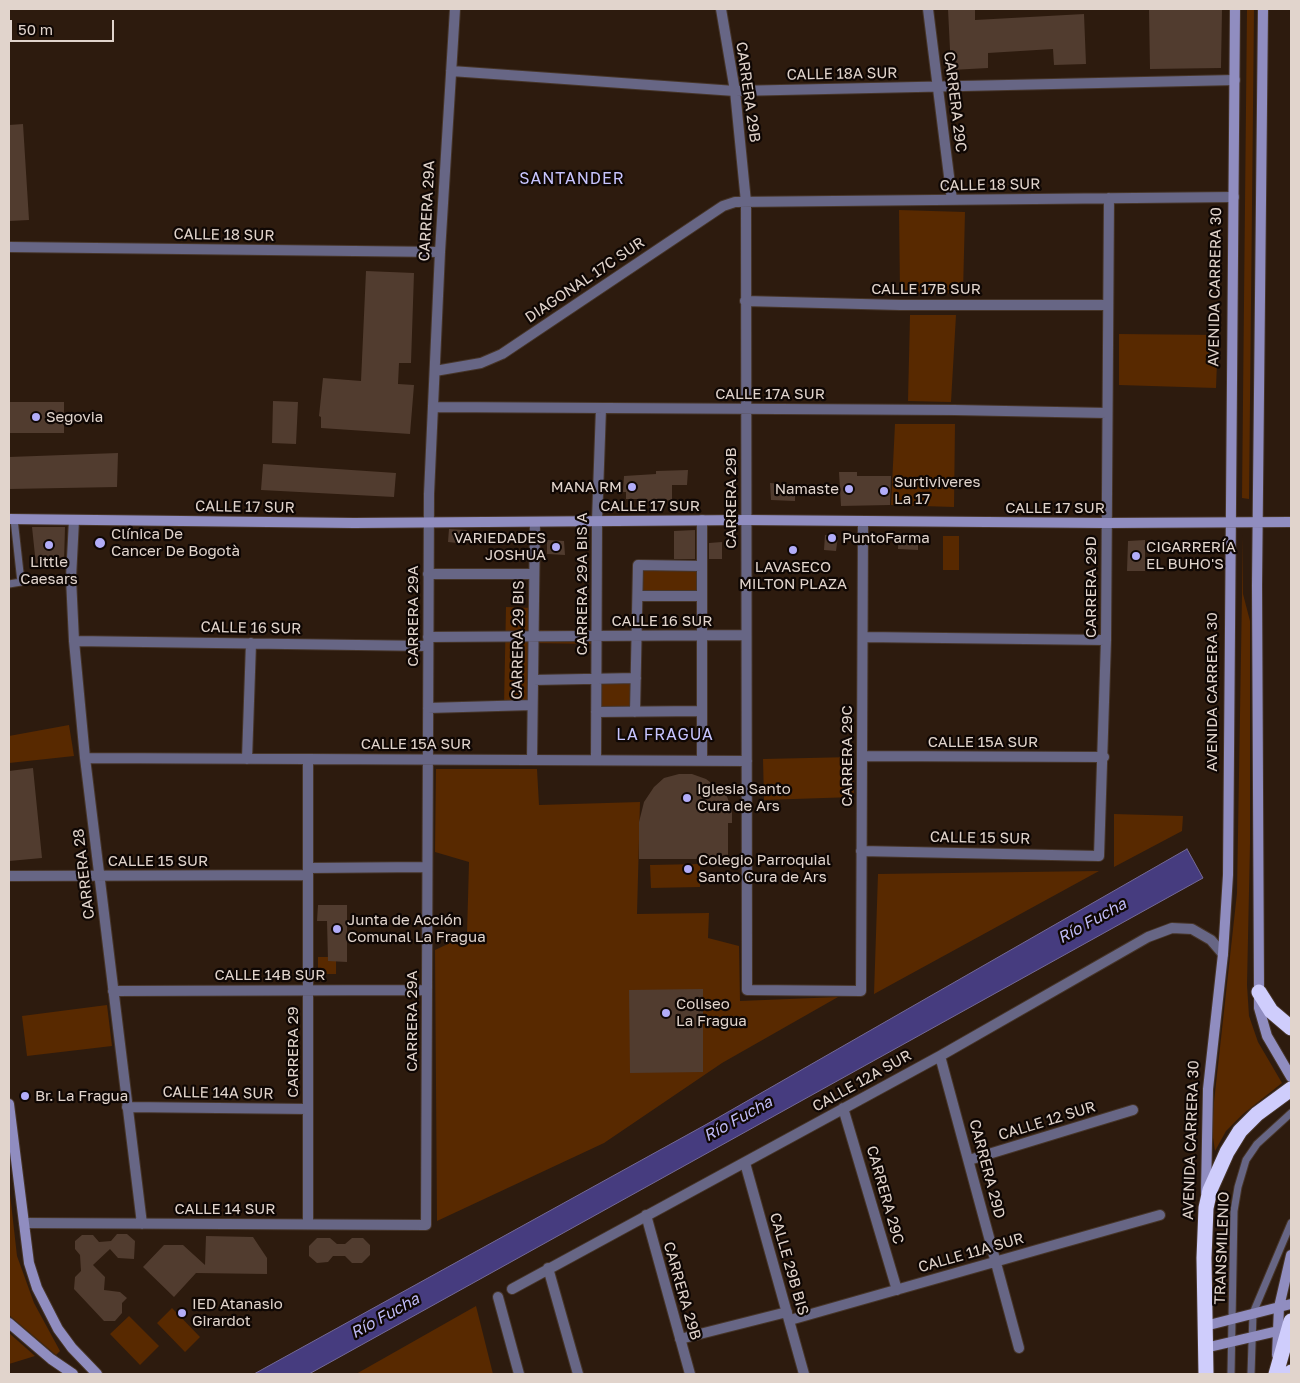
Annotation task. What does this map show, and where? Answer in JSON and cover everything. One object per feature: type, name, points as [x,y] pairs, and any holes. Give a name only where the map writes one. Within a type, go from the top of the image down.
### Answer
[{"type":"highway","points":[[1259,992],[1271,1011],[1291,1028]]},
{"type":"highway","points":[[1206,1208],[1216,1174],[1240,1132],[1257,1114],[1291,1089]]},
{"type":"highway","name":"AVENIDA CARRERA 30","points":[[1206,1208],[1206,1374]]},
{"type":"highway","points":[[1283,1373],[1287,1327]]},
{"type":"main road","name":"AVENIDA CARRERA 30","points":[[1206,1208],[1208,1089],[1223,954],[1229,817],[1235,9]]},
{"type":"main road","points":[[1263,9],[1258,522],[1257,861],[1259,992],[1260,1008],[1267,1036],[1291,1077]]},
{"type":"main road","name":"CALLE 17 SUR","points":[[11,519],[428,522],[747,520],[1106,523],[1291,522]]},
{"type":"main road","points":[[9,1104],[29,1264],[47,1311],[72,1348],[98,1374]]},
{"type":"main road","points":[[1205,1348],[1287,1327],[1279,1307],[1291,1255]]},
{"type":"main road","points":[[1205,1326],[1291,1304]]},
{"type":"main road","points":[[9,1323],[51,1359],[73,1374]]},
{"type":"street","name":"CARRERA 29A","points":[[426,1225],[428,522],[440,252],[455,9]]},
{"type":"street","name":"CARRERA 29B","points":[[721,9],[734,91],[746,202],[747,990],[861,992]]},
{"type":"street","name":"CARRERA 29C","points":[[928,9],[952,200]]},
{"type":"street","name":"CALLE 18A SUR","points":[[451,71],[734,91],[1235,80]]},
{"type":"street","name":"CALLE 18 SUR","points":[[746,202],[1234,197]]},
{"type":"street","name":"CARRERA 29D","points":[[1099,856],[1104,757],[1106,640],[1109,198]]},
{"type":"street","name":"DIAGONAL 17C SUR","points":[[435,371],[481,363],[502,354],[723,206],[746,202]]},
{"type":"street","name":"CALLE 18 SUR","points":[[9,247],[440,252]]},
{"type":"street","name":"CALLE 17B SUR","points":[[745,301],[900,304],[1108,304]]},
{"type":"street","name":"CALLE 17A SUR","points":[[433,407],[1107,413]]},
{"type":"street","name":"CARRERA 29A BIS A","points":[[596,760],[597,521],[601,408]]},
{"type":"street","name":"CARRERA 28","points":[[74,520],[72,578],[74,641],[85,758],[142,1224]]},
{"type":"street","points":[[702,520],[702,760]]},
{"type":"street","name":"CARRERA 29C","points":[[861,992],[863,521]]},
{"type":"street","name":"CARRERA 29 BIS","points":[[532,760],[535,522]]},
{"type":"street","points":[[635,712],[638,565],[702,566]]},
{"type":"street","points":[[428,574],[534,574]]},
{"type":"street","points":[[638,596],[702,596]]},
{"type":"street","name":"CALLE 16 SUR","points":[[74,641],[428,641],[533,636],[746,636]]},
{"type":"street","points":[[863,637],[1106,640]]},
{"type":"street","points":[[247,759],[251,642]]},
{"type":"street","points":[[533,680],[636,678]]},
{"type":"street","points":[[428,708],[532,705]]},
{"type":"street","points":[[596,712],[702,712]]},
{"type":"street","name":"CALLE 15A SUR","points":[[862,756],[1104,757]]},
{"type":"street","name":"CALLE 15A SUR","points":[[85,758],[747,761]]},
{"type":"street","name":"CARRERA 29","points":[[308,759],[308,1224]]},
{"type":"street","name":"CALLE 15 SUR","points":[[861,851],[1099,856]]},
{"type":"street","name":"CALLE 15 SUR","points":[[9,876],[308,872],[427,867]]},
{"type":"street","name":"CALLE 12A SUR","points":[[512,1288],[940,1056],[1161,931],[1181,927],[1192,929],[1212,940],[1223,954]]},
{"type":"street","name":"CALLE 14B SUR","points":[[113,991],[427,990]]},
{"type":"street","name":"CARRERA 29D","points":[[940,1056],[1019,1348]]},
{"type":"street","name":"CALLE 14A SUR","points":[[128,1107],[308,1109]]},
{"type":"street","name":"CARRERA 29C","points":[[844,1108],[897,1290]]},
{"type":"street","name":"CALLE 12 SUR","points":[[969,1160],[1133,1110]]},
{"type":"street","name":"CALLE 29B BIS","points":[[744,1163],[804,1374]]},
{"type":"street","name":"CARRERA 29B","points":[[646,1215],[690,1374]]},
{"type":"street","name":"CALLE 11A SUR","points":[[680,1339],[897,1290],[1160,1215]]},
{"type":"street","name":"CALLE 14 SUR","points":[[24,1223],[426,1225]]},
{"type":"street","points":[[548,1268],[578,1374]]},
{"type":"street","points":[[498,1297],[519,1374]]},
{"type":"lane","points":[[9,584],[21,582],[11,519]]},
{"type":"lane","name":"TRANSMILENIO","points":[[1231,1374],[1234,1211],[1240,1180],[1246,1160],[1257,1144],[1291,1113]]},
{"type":"lane","points":[[1251,1374],[1253,1313],[1291,1224]]},
{"type":"shaded area","points":[[1247,9],[1254,9],[1249,499],[1242,498]]},
{"type":"shaded area","points":[[899,210],[965,212],[963,293],[900,294]]},
{"type":"shaded area","points":[[910,315],[956,315],[951,402],[908,401]]},
{"type":"shaded area","points":[[1119,334],[1218,335],[1216,388],[1119,385]]},
{"type":"shaded area","points":[[895,424],[955,424],[954,507],[891,505]]},
{"type":"shaded area","points":[[1243,535],[1243,594],[1250,621],[1250,844],[1247,985],[1249,1016],[1258,1042],[1282,1083],[1243,1114],[1226,1131],[1215,1151],[1212,1131],[1214,1102],[1237,893]]},
{"type":"shaded area","points":[[943,536],[959,536],[959,570],[943,570]]},
{"type":"shaded area","points":[[638,566],[701,567],[701,595],[639,595]]},
{"type":"shaded area","points":[[506,607],[534,608],[537,630],[592,631],[592,644],[533,643],[532,705],[504,706]]},
{"type":"shaded area","points":[[596,678],[636,678],[635,712],[596,712]]},
{"type":"shaded area","points":[[69,725],[74,756],[9,763],[9,736]]},
{"type":"shaded area","points":[[853,757],[854,797],[764,800],[763,759]]},
{"type":"shaded area","points":[[436,769],[537,769],[539,805],[640,802],[637,914],[709,913],[708,938],[739,946],[740,1001],[838,997],[722,1063],[604,1143],[437,1221],[435,950],[467,935],[469,862],[435,852]]},
{"type":"shaded area","points":[[1114,814],[1183,816],[1182,831],[1114,867]]},
{"type":"shaded area","points":[[700,864],[700,887],[651,888],[650,865]]},
{"type":"shaded area","points":[[1099,871],[874,994],[878,874]]},
{"type":"shaded area","points":[[318,957],[328,957],[328,961],[336,961],[336,974],[318,974]]},
{"type":"shaded area","points":[[107,1005],[112,1046],[27,1056],[22,1016]]},
{"type":"shaded area","points":[[9,1185],[17,1256],[34,1303],[60,1351],[56,1355],[9,1315]]},
{"type":"shaded area","points":[[476,1306],[493,1374],[356,1374]]},
{"type":"shaded area","points":[[172,1308],[200,1337],[185,1352],[157,1323]]},
{"type":"shaded area","points":[[129,1316],[159,1346],[140,1365],[110,1334]]},
{"type":"shaded area","points":[[9,1333],[35,1356],[9,1364]]},
{"type":"water","name":"Río Fucha","points":[[1187,849],[1203,878],[309,1374],[254,1374],[707,1124]]},
{"type":"building","points":[[948,9],[975,9],[975,20],[1084,14],[1086,64],[1054,65],[1053,49],[988,53],[988,68],[951,70]]},
{"type":"building","points":[[1149,9],[1222,9],[1221,68],[1150,69]]},
{"type":"building","points":[[23,124],[29,220],[9,221],[9,125]]},
{"type":"building","points":[[366,271],[414,273],[411,363],[399,363],[398,384],[414,385],[410,434],[321,428],[321,417],[319,416],[323,378],[361,381]]},
{"type":"building","points":[[273,401],[298,402],[296,444],[272,443]]},
{"type":"building","name":"Segovia","points":[[9,402],[64,402],[64,433],[9,433]]},
{"type":"building","points":[[118,453],[117,487],[9,489],[9,457]]},
{"type":"building","points":[[263,464],[396,473],[394,497],[261,490]]},
{"type":"building","points":[[688,470],[687,485],[672,485],[672,500],[642,502],[642,499],[626,499],[626,492],[623,492],[624,476],[656,474],[656,471]]},
{"type":"building","points":[[839,472],[857,472],[857,476],[891,476],[890,505],[841,506]]},
{"type":"building","points":[[770,483],[795,485],[795,501],[771,500]]},
{"type":"building","name":"Little Caesars","points":[[32,527],[65,527],[64,563],[36,565]]},
{"type":"building","points":[[449,529],[467,530],[466,544],[448,542]]},
{"type":"building","points":[[695,530],[695,559],[674,559],[674,531]]},
{"type":"building","points":[[825,535],[838,536],[836,551],[824,550]]},
{"type":"building","points":[[899,536],[918,536],[918,550],[898,549]]},
{"type":"building","name":"VARIEDADES JOSHUA","points":[[547,540],[564,541],[565,555],[547,554]]},
{"type":"building","name":"CIGARRERÍA EL BUHO'S","points":[[1145,540],[1145,571],[1127,571],[1128,541]]},
{"type":"building","points":[[722,542],[722,559],[709,559],[709,543]]},
{"type":"building","points":[[33,768],[42,858],[9,861],[9,771]]},
{"type":"building","points":[[679,774],[692,774],[706,779],[726,794],[732,810],[732,823],[728,823],[728,859],[639,859],[639,822],[644,802],[654,787],[664,778]]},
{"type":"building","name":"Junta de Acción Comunal La Fragua","points":[[318,905],[347,905],[347,962],[328,961],[327,921],[317,921]]},
{"type":"building","name":"Coliseo La Fragua","points":[[703,989],[703,1072],[630,1073],[629,990]]},
{"type":"building","points":[[117,1234],[127,1234],[135,1241],[134,1259],[118,1258],[110,1249],[93,1265],[105,1277],[104,1290],[120,1292],[127,1298],[122,1303],[122,1313],[115,1321],[104,1321],[74,1289],[75,1277],[81,1271],[80,1255],[75,1249],[75,1241],[82,1235],[93,1235],[99,1242],[111,1241]]},
{"type":"building","points":[[206,1236],[253,1237],[267,1258],[267,1274],[196,1273],[174,1297],[143,1267],[164,1245],[183,1245],[205,1265]]},
{"type":"building","points":[[317,1238],[330,1238],[337,1244],[345,1244],[352,1238],[363,1238],[370,1245],[370,1255],[362,1263],[352,1263],[345,1256],[333,1256],[328,1262],[317,1263],[309,1256],[309,1246]]},
{"type":"place","name":"Segovia","points":[[36,417]]},
{"type":"place","name":"MANA RM","points":[[632,487]]},
{"type":"place","name":"Namaste","points":[[849,489]]},
{"type":"place","name":"Surtiviveres La 17","points":[[884,491]]},
{"type":"place","name":"PuntoFarma","points":[[832,538]]},
{"type":"place","name":"Clínica De Cancer De Bogotà","points":[[100,543]]},
{"type":"place","name":"Little Caesars","points":[[49,545]]},
{"type":"place","name":"VARIEDADES JOSHUA","points":[[556,547]]},
{"type":"place","name":"LAVASECO MILTON PLAZA","points":[[793,550]]},
{"type":"place","name":"CIGARRERÍA EL BUHO'S","points":[[1136,556]]},
{"type":"place","name":"Iglesia Santo Cura de Ars","points":[[687,798]]},
{"type":"place","name":"Colegio Parroquial Santo Cura de Ars","points":[[688,869]]},
{"type":"place","name":"Junta de Acción Comunal La Fragua","points":[[337,929]]},
{"type":"place","name":"Coliseo La Fragua","points":[[666,1013]]},
{"type":"place","name":"Br. La Fragua","points":[[25,1096]]},
{"type":"place","name":"IED Atanasio Girardot","points":[[182,1313]]},
{"type":"district","name":"SANTANDER","points":[[572,179]]},
{"type":"district","name":"LA FRAGUA","points":[[665,735]]}]
